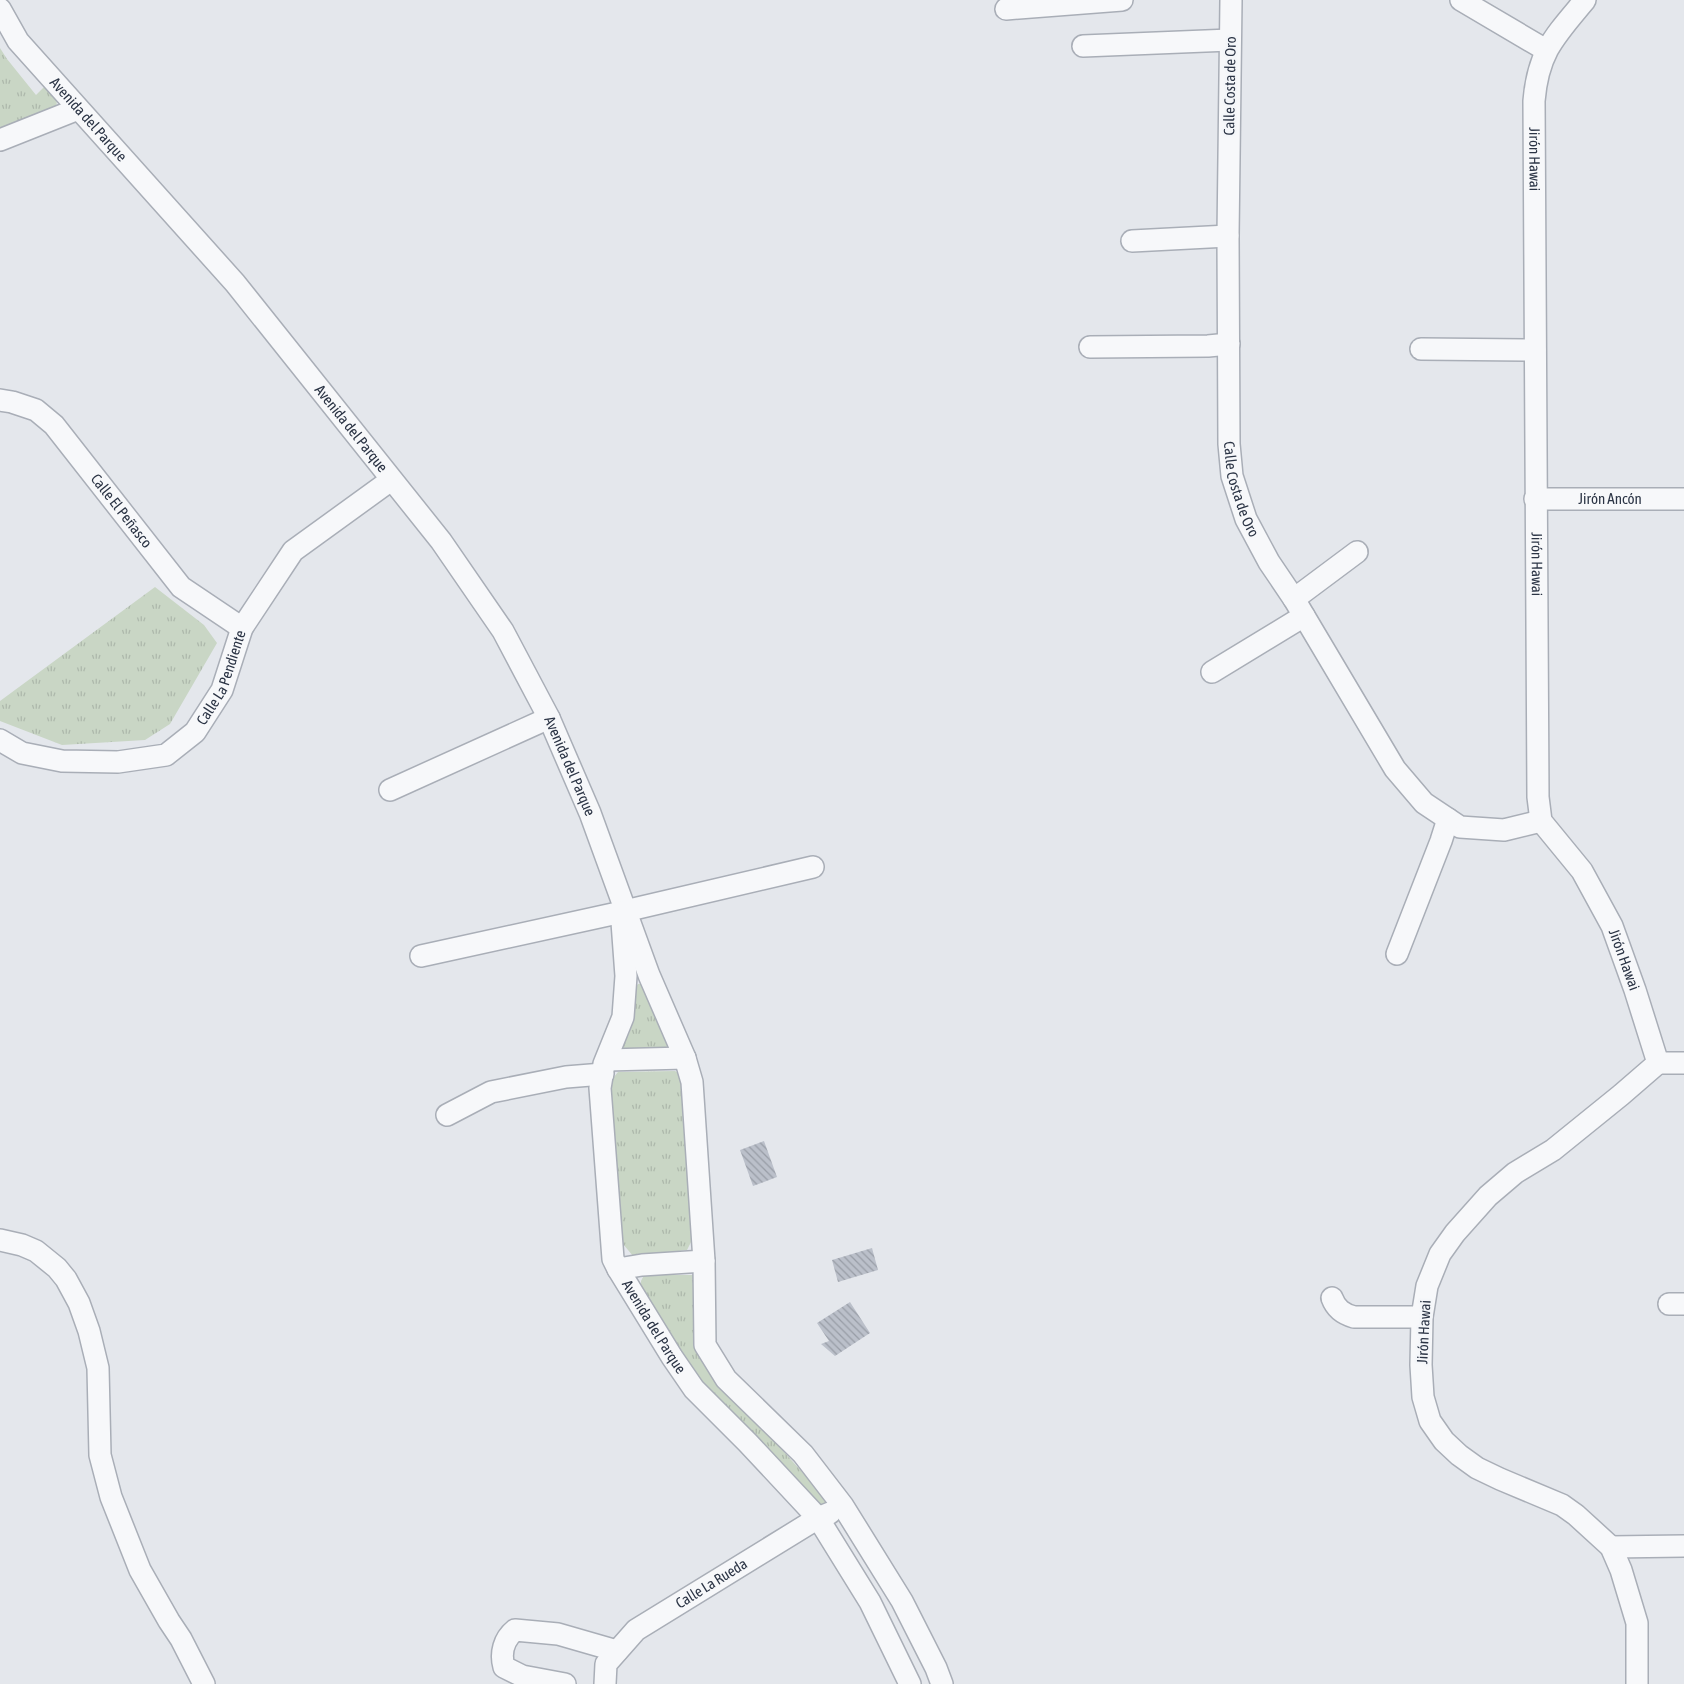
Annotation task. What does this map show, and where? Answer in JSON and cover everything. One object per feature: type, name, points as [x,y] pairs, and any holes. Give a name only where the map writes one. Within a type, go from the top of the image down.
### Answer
[{"type":"street","points":[[1006,9],[1122,0]]},
{"type":"street","name":"Calle Costa de Oro","points":[[1231,0],[1228,236],[1229,444],[1235,488],[1246,519],[1269,562],[1299,608],[1395,769],[1424,803],[1460,827],[1504,830],[1541,821]]},
{"type":"street","points":[[1461,0],[1546,50]]},
{"type":"street","name":"Jirón Hawai","points":[[1585,0],[1546,50],[1538,73],[1534,101],[1538,797],[1541,821],[1582,871],[1612,926],[1658,1063],[1552,1150],[1515,1173],[1488,1196],[1455,1233],[1440,1254],[1427,1286],[1419,1316],[1423,1398],[1430,1421],[1444,1441],[1477,1468],[1562,1506],[1576,1515],[1611,1546],[1621,1570],[1637,1623],[1638,1684]]},
{"type":"street","name":"Avenida del Parque","points":[[0,9],[18,40],[235,283],[391,480],[442,541],[504,631],[549,718],[590,813],[623,908],[692,1082],[704,1262],[705,1345],[726,1379],[803,1454],[843,1506],[902,1601],[936,1668],[942,1684]]},
{"type":"street","points":[[1083,46],[1230,40]]},
{"type":"street","points":[[0,140],[78,109]]},
{"type":"street","points":[[1132,241],[1228,236]]},
{"type":"street","points":[[1090,347],[1208,346],[1229,344]]},
{"type":"street","points":[[1421,349],[1535,350]]},
{"type":"street","name":"Calle El Peñasco","points":[[0,400],[36,410],[54,425],[181,587],[242,628]]},
{"type":"street","name":"Calle La Pendiente","points":[[0,740],[22,753],[62,761],[118,762],[166,755],[195,732],[222,690],[242,628],[293,551],[391,480]]},
{"type":"street","name":"Jirón Ancón","points":[[1535,499],[1684,499]]},
{"type":"street","points":[[1212,672],[1299,608],[1357,552]]},
{"type":"street","points":[[390,790],[549,718]]},
{"type":"street","points":[[1397,954],[1448,819]]},
{"type":"street","points":[[421,956],[623,908],[813,867]]},
{"type":"street","name":"Avenida del Parque","points":[[623,908],[626,976],[623,1016],[605,1067],[600,1088],[614,1259],[618,1269],[672,1357],[694,1389],[748,1443],[818,1518],[870,1602],[910,1684]]},
{"type":"street","points":[[447,1115],[491,1092],[605,1067],[684,1058]]},
{"type":"street","points":[[1658,1063],[1684,1063]]},
{"type":"street","points":[[0,1240],[36,1250],[58,1268],[79,1303],[89,1331],[98,1368],[100,1455],[111,1497],[140,1570],[168,1621],[181,1639],[204,1684]]},
{"type":"street","points":[[618,1269],[642,1265],[704,1262]]},
{"type":"street","points":[[1332,1298],[1340,1311],[1354,1317],[1419,1316]]},
{"type":"street","name":"Calle La Rueda","points":[[605,1684],[606,1664],[636,1630],[818,1518],[843,1506]]},
{"type":"street","points":[[1611,1546],[1684,1546]]},
{"type":"street","points":[[565,1684],[522,1676],[504,1667],[502,1658],[507,1637],[516,1630],[558,1634],[617,1651]]},
{"type":"green space","points":[[0,48],[36,95],[46,85],[55,96],[57,102],[53,115],[0,134]]},
{"type":"green space","points":[[155,587],[204,625],[217,643],[170,724],[145,740],[62,745],[0,721],[0,701]]},
{"type":"green space","points":[[638,984],[644,984],[668,1045],[664,1051],[624,1054],[621,1048],[629,1034],[635,1011],[634,990]]},
{"type":"green space","points":[[675,1071],[682,1075],[692,1240],[687,1250],[633,1256],[623,1244],[609,1083],[618,1072]]},
{"type":"green space","points":[[644,1275],[695,1275],[720,1381],[830,1503],[824,1508],[816,1504],[698,1379],[641,1287]]},
{"type":"building","points":[[764,1141],[777,1177],[753,1186],[740,1150]]},
{"type":"building","points":[[872,1248],[878,1270],[838,1282],[832,1260]]},
{"type":"building","points":[[850,1302],[870,1333],[835,1356],[821,1344],[829,1341],[817,1323]]}]
